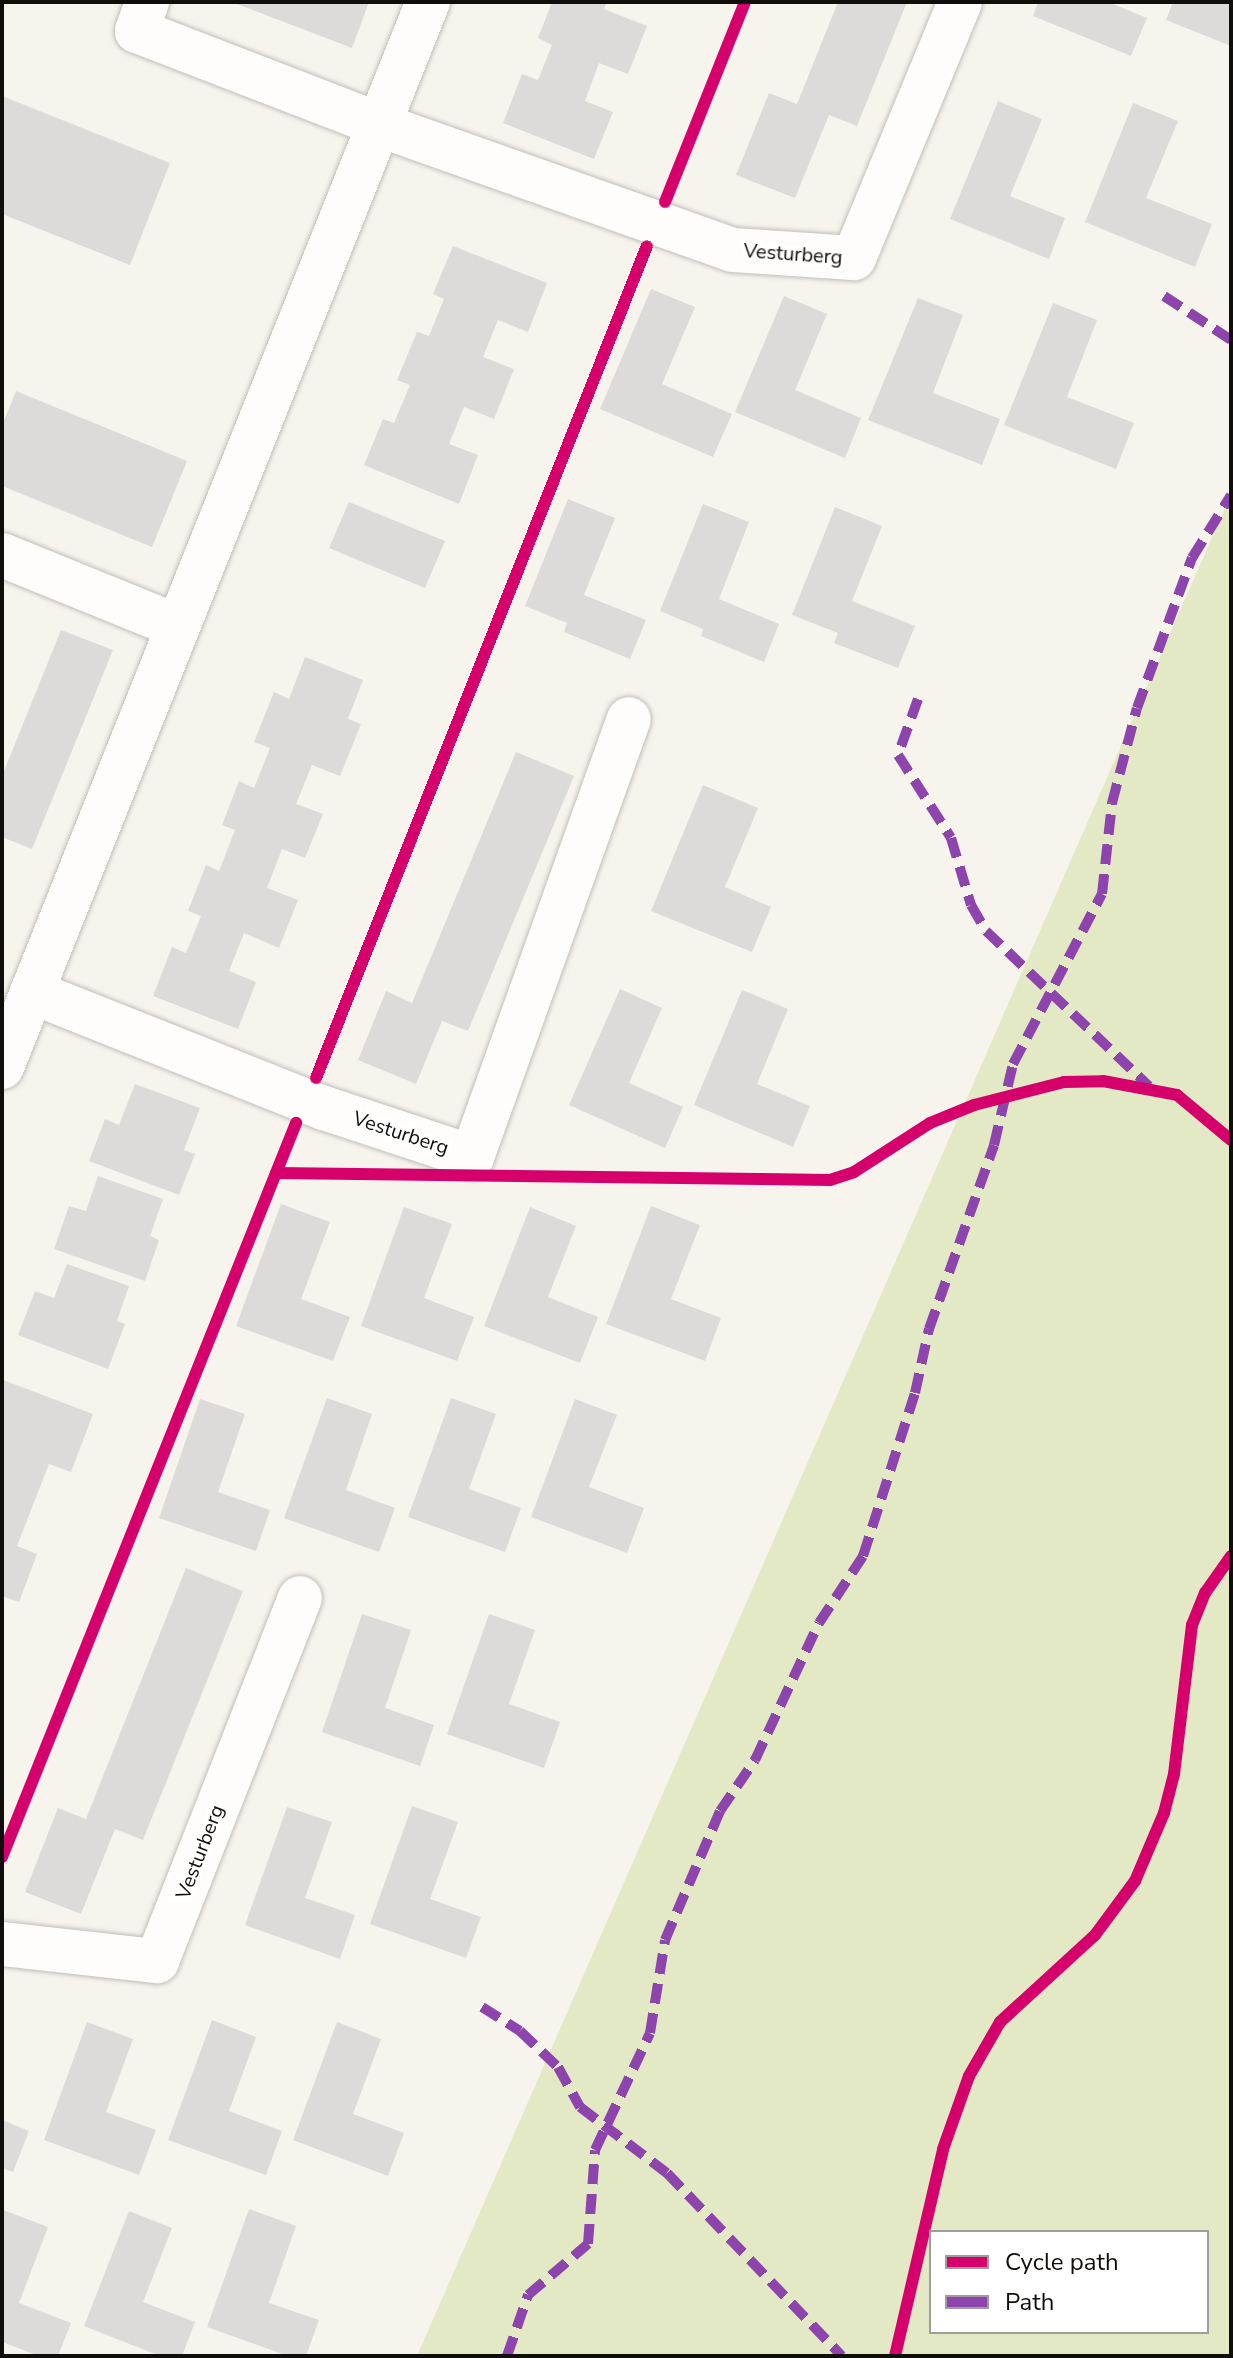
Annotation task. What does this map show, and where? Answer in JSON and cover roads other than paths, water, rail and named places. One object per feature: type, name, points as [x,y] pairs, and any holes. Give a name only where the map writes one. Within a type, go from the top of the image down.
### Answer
[{"type":"street","name":"Vesturberg","points":[[147,2],[137,31],[380,125],[733,250],[854,258],[960,2]]},
{"type":"street","points":[[2,1067],[428,2]]},
{"type":"street","points":[[2,555],[177,626]]},
{"type":"street","name":"Vesturberg","points":[[32,992],[324,1108],[472,1157],[629,719]]},
{"type":"street","name":"Vesturberg","points":[[2,1944],[157,1961],[300,1598]]}]
